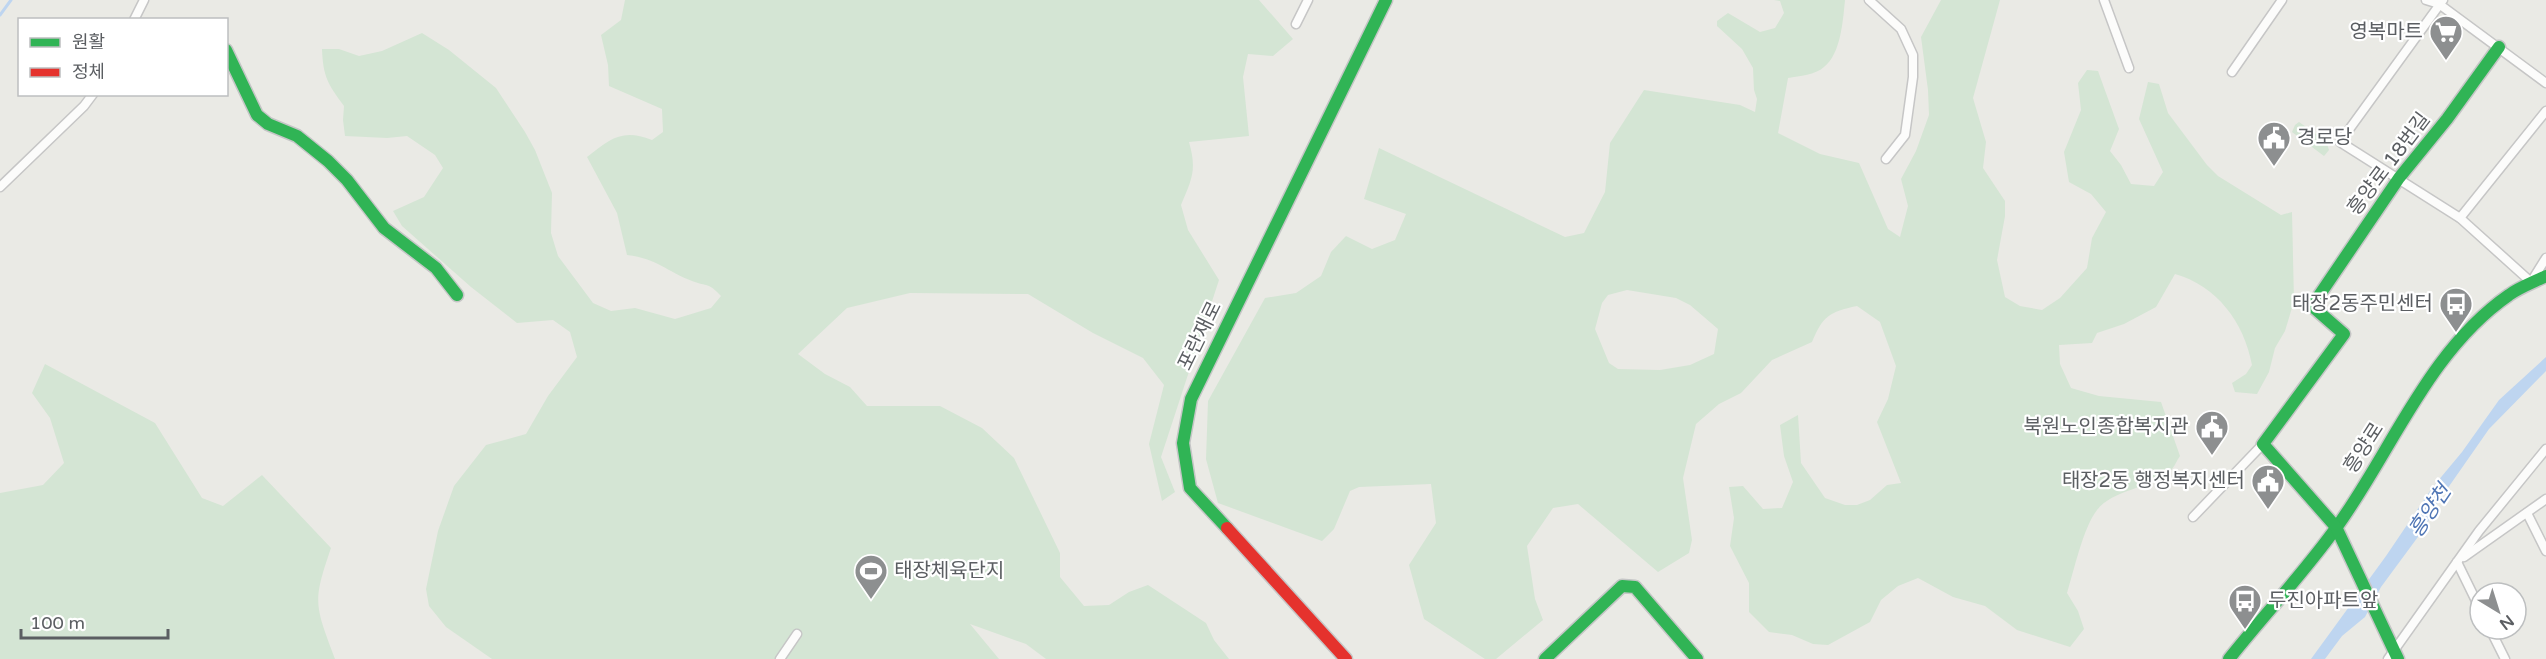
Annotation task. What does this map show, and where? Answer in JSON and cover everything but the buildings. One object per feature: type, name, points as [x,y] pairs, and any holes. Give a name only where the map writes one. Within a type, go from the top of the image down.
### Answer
[{"type":"street","points":[[135,18],[144,0]]},
{"type":"street","points":[[1296,24],[1308,0]]},
{"type":"street","name":"포란재로","points":[[1346,659],[1190,488],[1184,463],[1183,427],[1191,399],[1386,0]]},
{"type":"street","points":[[1869,0],[1902,29],[1913,55],[1913,77],[1905,135],[1886,159]]},
{"type":"street","points":[[2104,0],[2129,68]]},
{"type":"street","points":[[2232,72],[2282,0]]},
{"type":"street","points":[[2426,0],[2441,2],[2546,83]]},
{"type":"street","points":[[2441,2],[2340,142],[2460,218],[2531,282],[2546,258]]},
{"type":"street","name":"흥양로 18번길","points":[[2263,444],[2344,334],[2312,306],[2399,178],[2447,119],[2499,47]]},
{"type":"street","points":[[228,53],[237,66],[244,94],[265,121],[293,133],[347,180],[364,205],[390,234],[426,259],[450,281],[457,295]]},
{"type":"street","points":[[0,187],[84,106],[92,96]]},
{"type":"street","points":[[2460,218],[2546,111]]},
{"type":"street","name":"흥양로","points":[[2229,659],[2336,527],[2454,345],[2488,310],[2531,282],[2546,276]]},
{"type":"street","points":[[2193,517],[2263,444],[2336,527],[2392,652]]},
{"type":"street","points":[[2392,652],[2479,531],[2546,449]]},
{"type":"street","points":[[2457,562],[2546,499]]},
{"type":"street","points":[[2526,513],[2546,551]]},
{"type":"street","points":[[2457,562],[2468,584]]},
{"type":"street","points":[[1545,659],[1622,586],[1635,587],[1697,659]]},
{"type":"street","points":[[780,659],[797,634]]},
{"type":"street","points":[[2496,641],[2505,659]]},
{"type":"green space","points":[[625,0],[1259,0],[1293,39],[1273,56],[1248,54],[1243,77],[1249,136],[1189,142],[1193,167],[1181,205],[1188,230],[1219,280],[1161,457],[1175,492],[1162,501],[1149,444],[1164,385],[1143,358],[1093,333],[1028,294],[910,293],[847,308],[798,354],[825,374],[850,387],[867,406],[940,406],[982,428],[1014,458],[1060,553],[1060,577],[1084,606],[1109,605],[1129,592],[1148,585],[1206,623],[1214,640],[1229,659],[1046,659],[1026,644],[970,624],[999,659],[492,659],[446,627],[429,606],[426,589],[438,531],[454,486],[486,445],[526,434],[548,396],[577,357],[570,332],[553,320],[517,323],[471,287],[402,226],[393,211],[424,197],[443,168],[435,155],[407,136],[387,138],[345,136],[344,106],[327,80],[322,49],[339,49],[359,56],[382,51],[422,33],[449,50],[496,88],[525,132],[535,150],[552,193],[551,233],[558,256],[593,303],[611,311],[635,308],[675,319],[711,308],[721,296],[708,286],[692,281],[647,259],[627,255],[617,213],[587,157],[617,137],[632,135],[652,140],[663,132],[662,109],[609,86],[608,65],[601,35],[621,20]]},
{"type":"green space","points":[[1774,0],[1845,0],[1838,45],[1830,61],[1816,72],[1788,78],[1778,133],[1820,154],[1859,163],[1888,229],[1900,237],[1908,206],[1901,179],[1916,151],[1929,115],[1921,37],[1941,0],[2000,0],[1973,98],[1986,142],[1983,168],[2005,201],[2005,216],[1997,260],[2005,297],[2020,306],[2042,310],[2060,298],[2087,268],[2092,238],[2106,212],[2091,194],[2069,182],[2064,152],[2081,110],[2078,83],[2087,70],[2098,71],[2119,129],[2110,151],[2131,184],[2154,186],[2163,172],[2139,119],[2148,82],[2159,84],[2168,113],[2218,176],[2281,215],[2292,212],[2294,301],[2285,331],[2275,348],[2269,372],[2257,394],[2235,392],[2232,383],[2246,374],[2252,365],[2248,349],[2235,320],[2216,297],[2204,287],[2175,274],[2156,307],[2124,324],[2097,333],[2092,343],[2059,345],[2060,364],[2071,388],[2099,396],[2161,402],[2180,456],[2171,470],[2162,477],[2112,498],[2097,510],[2092,518],[2083,538],[2067,593],[2078,611],[2084,629],[2070,647],[2017,630],[1985,606],[1953,597],[1918,578],[1898,586],[1881,600],[1870,622],[1828,645],[1813,644],[1792,635],[1769,632],[1749,612],[1749,583],[1730,546],[1734,518],[1729,487],[1743,486],[1763,509],[1782,508],[1793,482],[1784,456],[1780,425],[1798,415],[1801,463],[1825,498],[1845,505],[1857,505],[1870,500],[1887,485],[1901,483],[1877,422],[1888,399],[1896,366],[1880,322],[1857,306],[1828,316],[1812,342],[1772,360],[1741,393],[1719,404],[1696,424],[1683,478],[1692,540],[1689,553],[1658,572],[1578,504],[1553,508],[1527,546],[1535,599],[1543,620],[1496,659],[1485,659],[1424,619],[1409,565],[1436,523],[1431,484],[1359,487],[1350,491],[1334,529],[1322,541],[1218,503],[1206,459],[1208,401],[1265,298],[1296,293],[1321,276],[1331,252],[1346,236],[1372,249],[1395,240],[1406,214],[1364,199],[1379,148],[1565,237],[1584,233],[1605,192],[1610,143],[1644,90],[1740,105],[1755,112],[1757,99],[1754,90],[1753,68],[1742,49],[1717,26],[1717,21],[1728,13],[1760,32],[1775,28],[1784,13],[1780,1]],"holes":[[[1627,290],[1676,298],[1690,305],[1718,329],[1714,354],[1690,365],[1660,370],[1618,369],[1609,363],[1595,329],[1602,303],[1608,295]]]},
{"type":"green space","points":[[2299,122],[2326,141],[2329,150],[2324,156],[2292,132]]},
{"type":"green space","points":[[45,364],[155,423],[202,498],[223,506],[262,475],[331,548],[321,581],[318,604],[323,627],[335,659],[0,659],[0,493],[43,485],[64,463],[50,418],[32,393]]},
{"type":"water","name":"흥양천","points":[[2546,357],[2546,371],[2489,429],[2436,505],[2426,526],[2381,587],[2365,617],[2342,636],[2325,659],[2311,659],[2432,488],[2462,452],[2499,400]]},
{"type":"waterway","points":[[0,15],[11,0]]},
{"type":"traffic: fast","points":[[1227,528],[1190,488],[1183,443],[1191,399],[1386,0]]},
{"type":"traffic: fast","points":[[2398,659],[2336,527],[2263,444],[2344,334],[2312,306],[2399,178],[2447,119],[2499,47]]},
{"type":"traffic: fast","points":[[228,54],[257,115],[268,124],[297,136],[328,161],[347,180],[384,228],[436,268],[457,295]]},
{"type":"traffic: fast","points":[[2229,659],[2336,528],[2433,373],[2456,344],[2481,318],[2509,295],[2546,276]]},
{"type":"traffic: fast","points":[[1545,659],[1622,586],[1635,587],[1697,659]]},
{"type":"traffic: jam","points":[[1227,528],[1346,659]]},
{"type":"place","name":"영복마트","points":[[2446,61]]},
{"type":"place","name":"경로당","points":[[2274,167]]},
{"type":"place","name":"태장2동주민센터","points":[[2456,333]]},
{"type":"place","name":"북원노인종합복지관","points":[[2212,456]]},
{"type":"place","name":"태장2동 행정복지센터","points":[[2268,510]]},
{"type":"place","name":"태장체육단지","points":[[871,600]]},
{"type":"place","name":"두진아파트앞","points":[[2245,630]]}]
